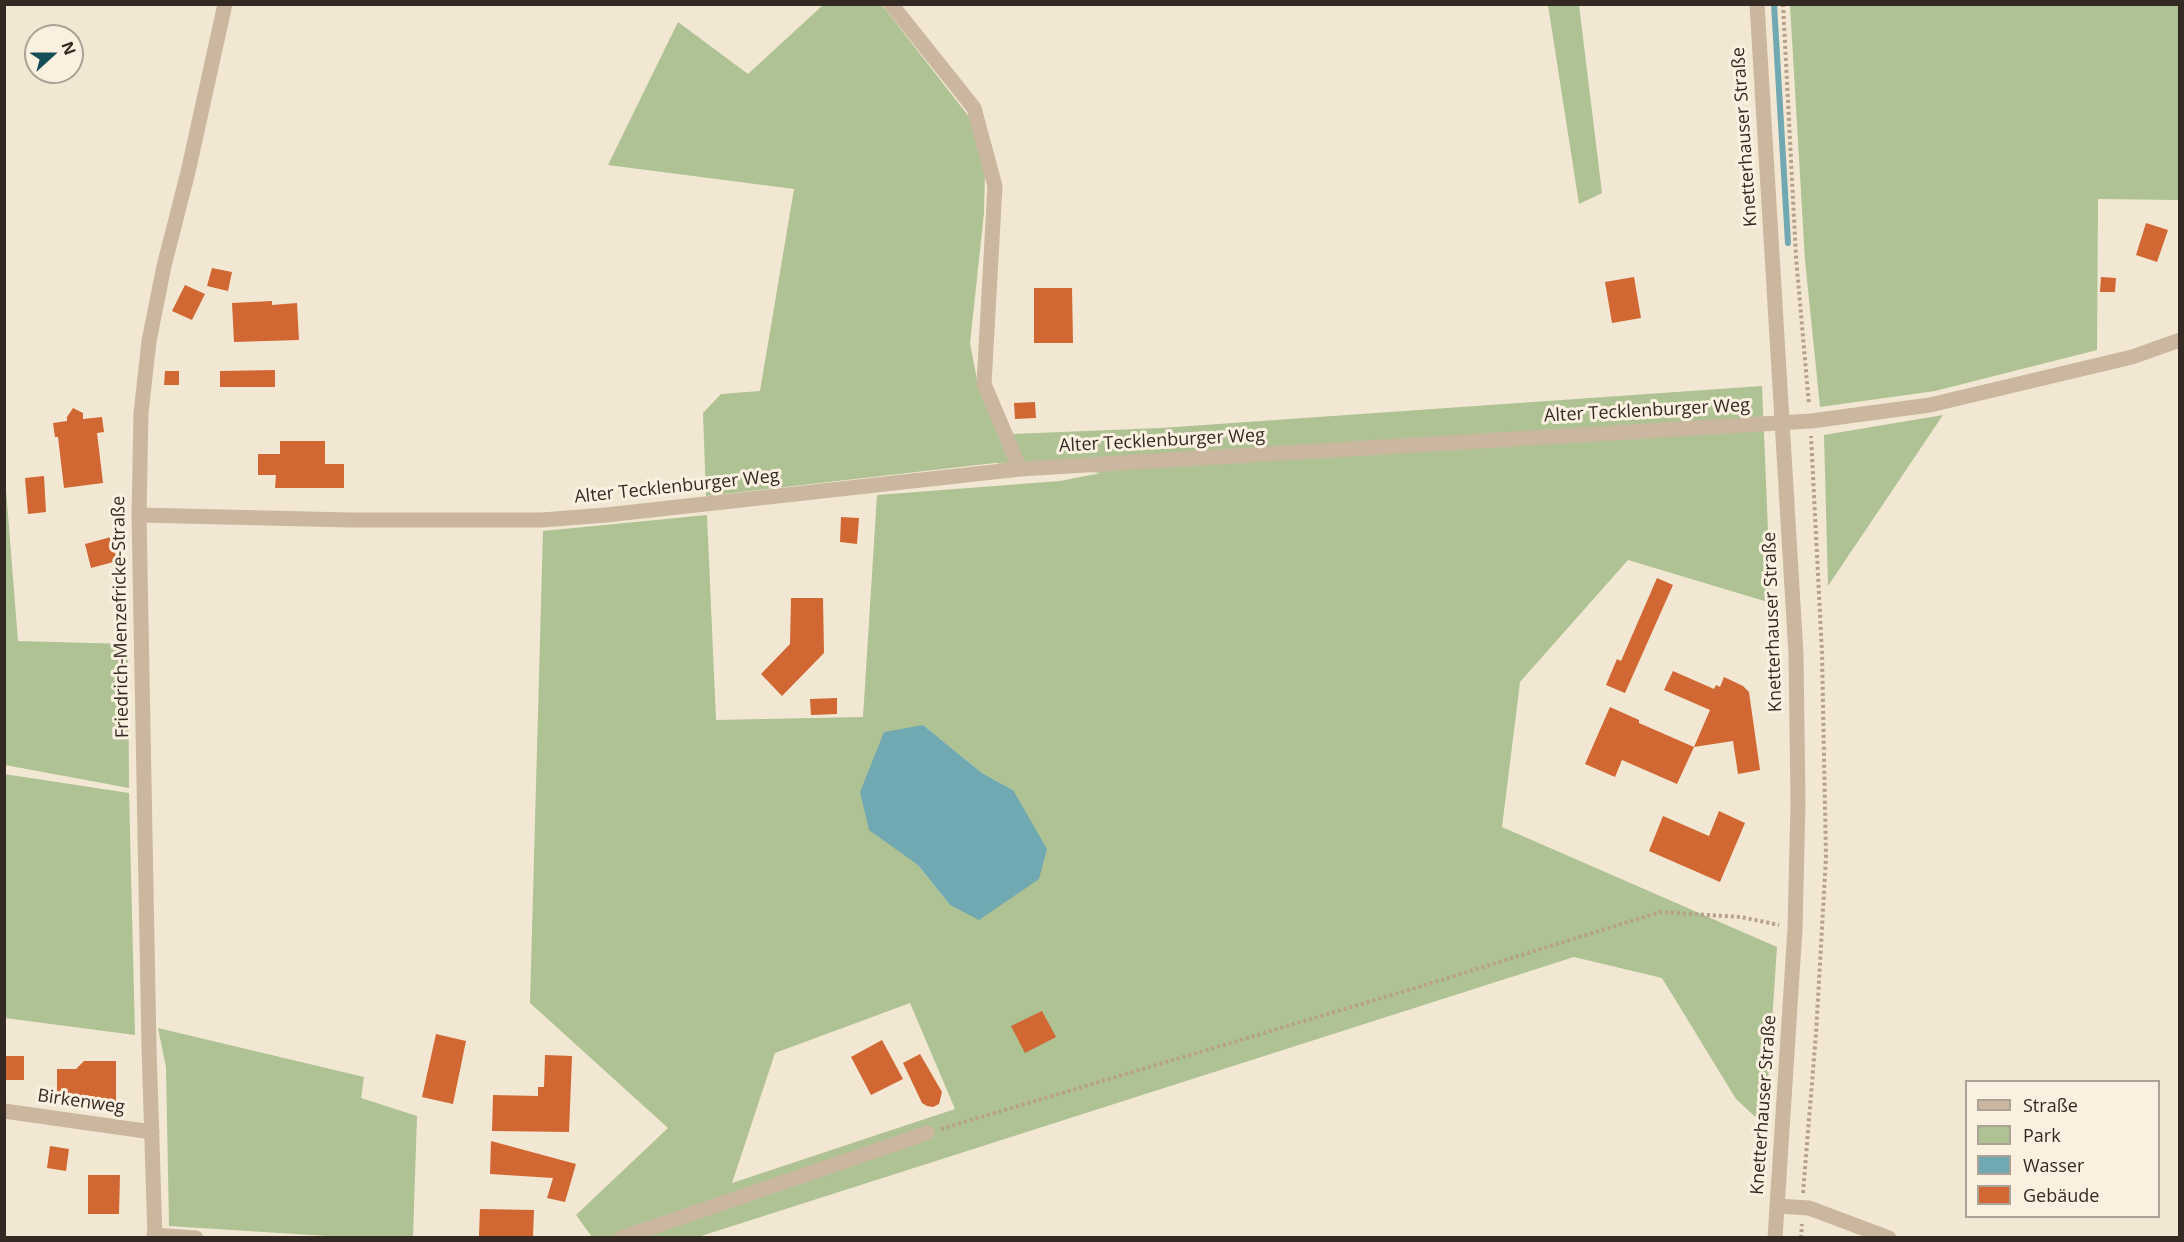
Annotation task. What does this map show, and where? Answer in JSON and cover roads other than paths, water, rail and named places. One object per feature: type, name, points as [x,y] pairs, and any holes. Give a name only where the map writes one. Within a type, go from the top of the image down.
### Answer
[{"type":"street","name":"Friedrich-Menzefricke-Straße","points":[[154,1236],[139,515],[141,413],[149,341],[164,266],[188,172],[225,4]]},
{"type":"street","points":[[891,4],[975,108],[995,186],[984,384],[1020,469]]},
{"type":"street","name":"Knetterhauser Straße","points":[[1757,4],[1796,654],[1798,803],[1795,929],[1775,1238]]},
{"type":"street","name":"Alter Tecklenburger Weg","points":[[139,515],[350,520],[542,520],[618,514],[1020,469],[1811,421],[1941,402],[2132,357],[2180,340]]},
{"type":"street","name":"Birkenweg","points":[[4,1111],[152,1132]]},
{"type":"street","points":[[621,1238],[927,1133]]},
{"type":"street","points":[[1777,1206],[1802,1206],[1889,1238]]},
{"type":"street","points":[[154,1236],[196,1238]]},
{"type":"water","points":[[923,725],[982,773],[1013,790],[1047,849],[1039,879],[979,920],[950,905],[918,865],[869,830],[860,792],[884,732]]},
{"type":"waterway","points":[[1774,4],[1788,243]]}]
